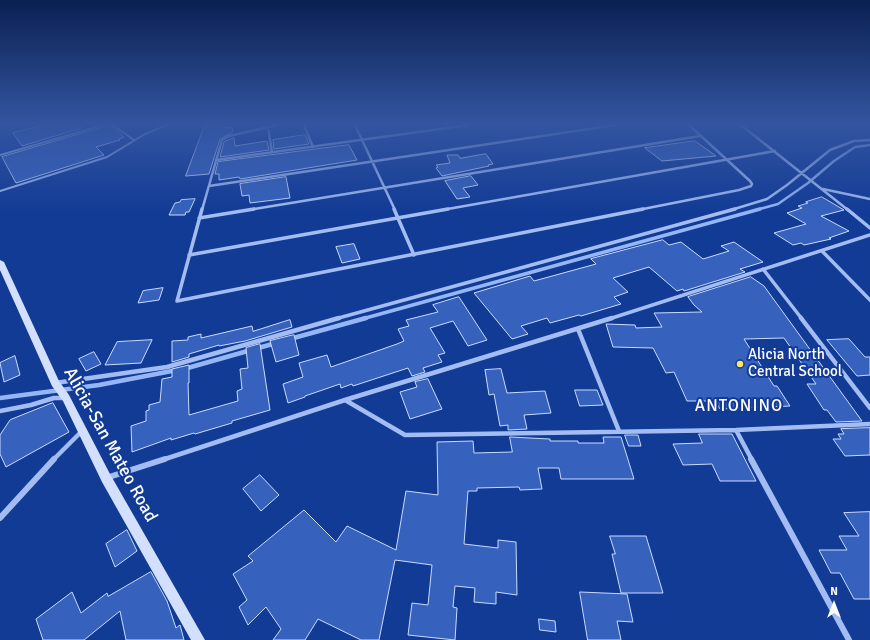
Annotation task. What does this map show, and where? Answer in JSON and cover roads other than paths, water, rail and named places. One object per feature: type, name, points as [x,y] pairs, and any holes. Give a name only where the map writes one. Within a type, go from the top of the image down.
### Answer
[{"type":"main road","name":"Alicia-San Mateo Road","points":[[0,262],[55,383],[66,398],[106,478],[198,640]]},
{"type":"street","points":[[218,155],[177,301],[739,190],[751,186],[752,184],[750,181],[722,155]]},
{"type":"street","points":[[216,160],[252,155]]},
{"type":"street","points":[[369,155],[414,255]]},
{"type":"street","points":[[209,186],[420,155]]},
{"type":"street","points":[[200,218],[586,155]]},
{"type":"street","points":[[189,255],[755,155]]},
{"type":"street","points":[[780,155],[870,228]]},
{"type":"street","points":[[55,383],[167,367],[427,293],[712,216],[766,199],[824,155]]},
{"type":"street","points":[[823,189],[870,199]]},
{"type":"street","points":[[106,478],[345,400],[578,329],[870,235]]},
{"type":"street","points":[[822,251],[870,300]]},
{"type":"street","points":[[763,269],[870,408]]},
{"type":"street","points":[[578,329],[619,431]]},
{"type":"street","points":[[0,411],[31,405],[54,398],[66,398]]},
{"type":"street","points":[[345,400],[405,435],[736,430],[870,424]]},
{"type":"street","points":[[736,430],[849,640]]},
{"type":"street","points":[[0,518],[48,464],[82,431]]},
{"type":"lane","points":[[0,191],[110,155]]},
{"type":"waterway","points":[[756,210],[778,204],[808,183],[843,155]]},
{"type":"waterway","points":[[362,319],[760,209]]},
{"type":"waterway","points":[[290,339],[366,318]]},
{"type":"waterway","points":[[184,369],[276,343]]},
{"type":"waterway","points":[[0,398],[99,385],[177,370]]},
{"type":"place","name":"Alicia North Central School","points":[[740,364]]},
{"type":"district","name":"ANTONINO","points":[[739,407]]}]
